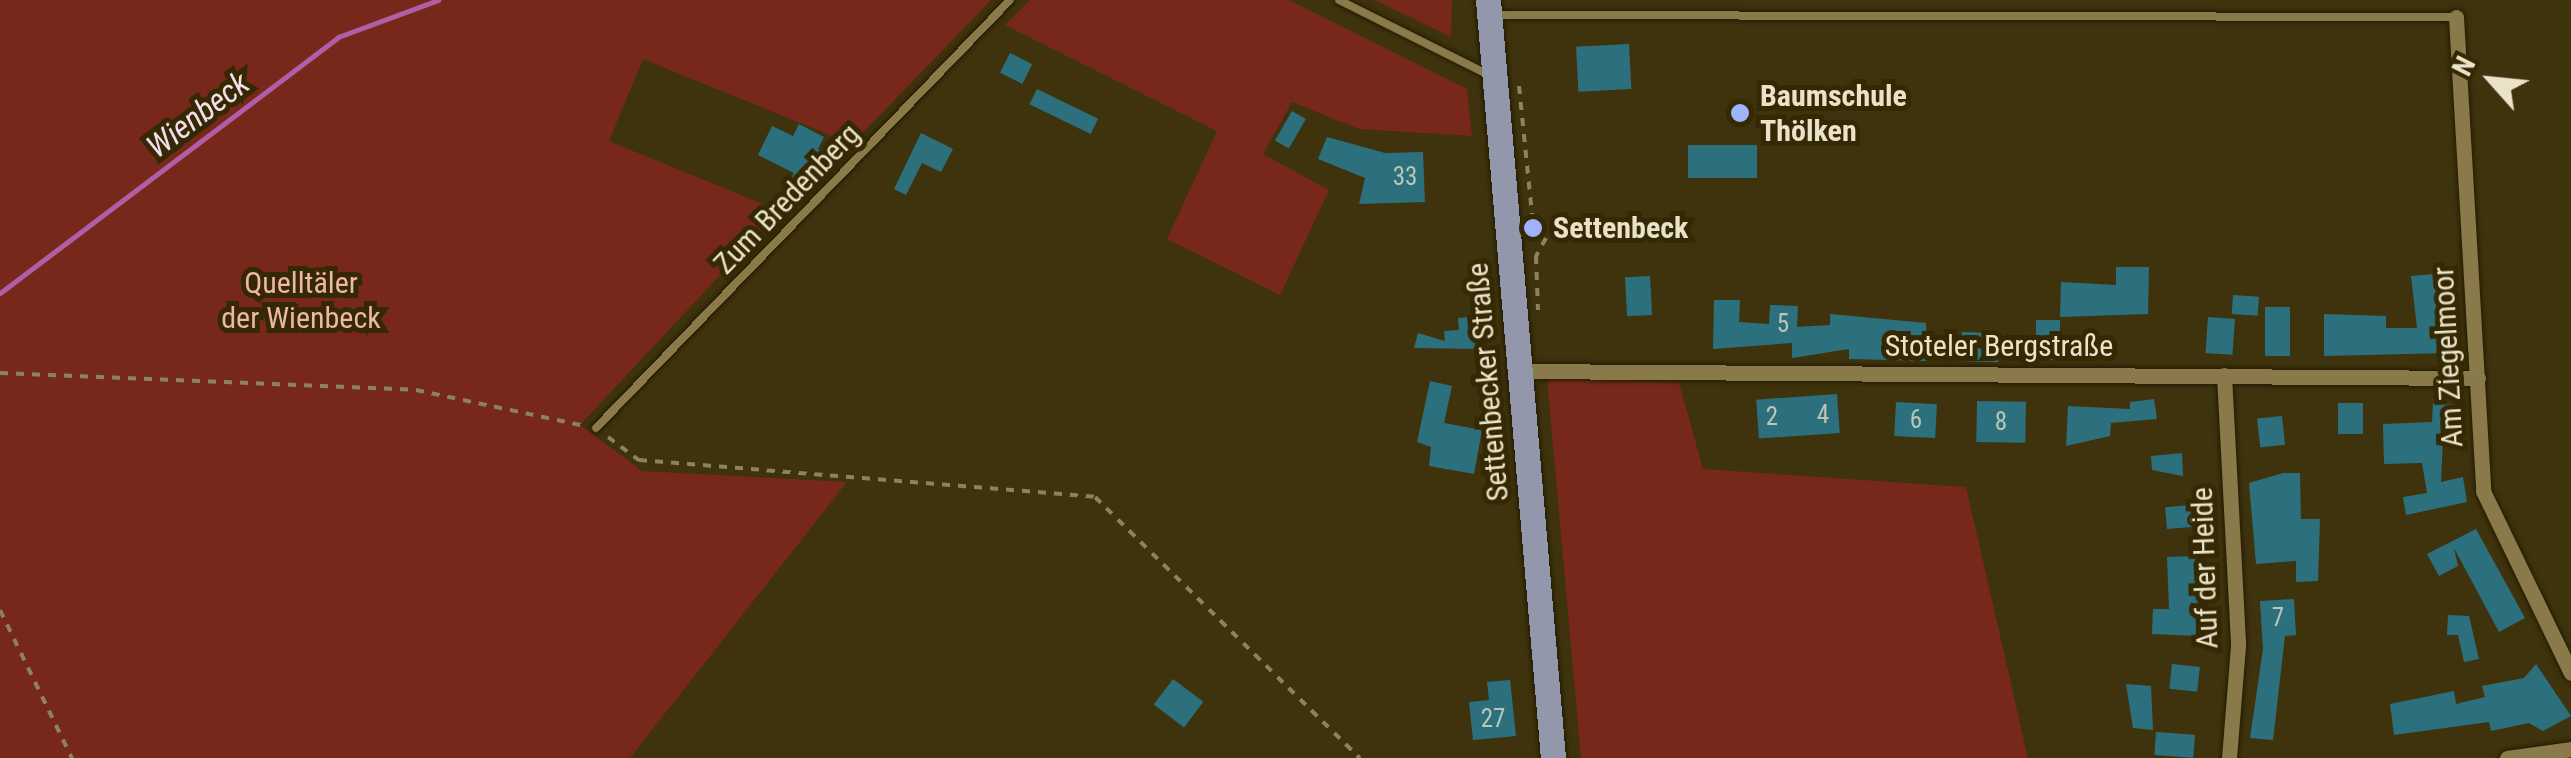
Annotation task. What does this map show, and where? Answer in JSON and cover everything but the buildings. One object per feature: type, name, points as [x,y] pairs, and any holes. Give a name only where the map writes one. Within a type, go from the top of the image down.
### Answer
[{"type":"main road","name":"Settenbecker Straße","points":[[1489,7],[1552,758]]},
{"type":"street","name":"Am Ziegelmoor","points":[[2456,18],[2483,492],[2571,673]]},
{"type":"street","name":"Stoteler Bergstraße","points":[[1520,371],[2478,378]]},
{"type":"street","name":"Auf der Heide","points":[[2224,375],[2238,646],[2229,758]]},
{"type":"street","points":[[2507,758],[2571,749]]},
{"type":"lane","name":"Zum Bredenberg","points":[[596,428],[1010,0]]},
{"type":"lane","points":[[1338,0],[1495,78]]},
{"type":"lane","points":[[1489,7],[2456,18]]},
{"type":"path","points":[[0,373],[416,390],[596,428],[639,460],[1094,497],[1360,758]]},
{"type":"path","points":[[0,610],[72,758]]},
{"type":"green space","name":"Quelltäler der Wienbeck","points":[[0,0],[991,0],[852,144],[643,59],[609,141],[780,211],[580,425],[642,471],[847,482],[630,758],[0,758]]},
{"type":"green space","points":[[1030,0],[1289,0],[1467,89],[1472,136],[1359,129],[1292,102],[1263,154],[1329,190],[1280,295],[1167,239],[1217,131],[1005,25]]},
{"type":"green space","points":[[1375,0],[1452,0],[1451,37]]},
{"type":"green space","points":[[1547,378],[1679,383],[1703,469],[1966,487],[2028,758],[1581,758]]},
{"type":"waterway","name":"Wienbeck","points":[[0,293],[338,37],[438,0]]},
{"type":"place","name":"Baumschule Thölken","points":[[1740,113]]},
{"type":"place","name":"Settenbeck","points":[[1533,228]]}]
